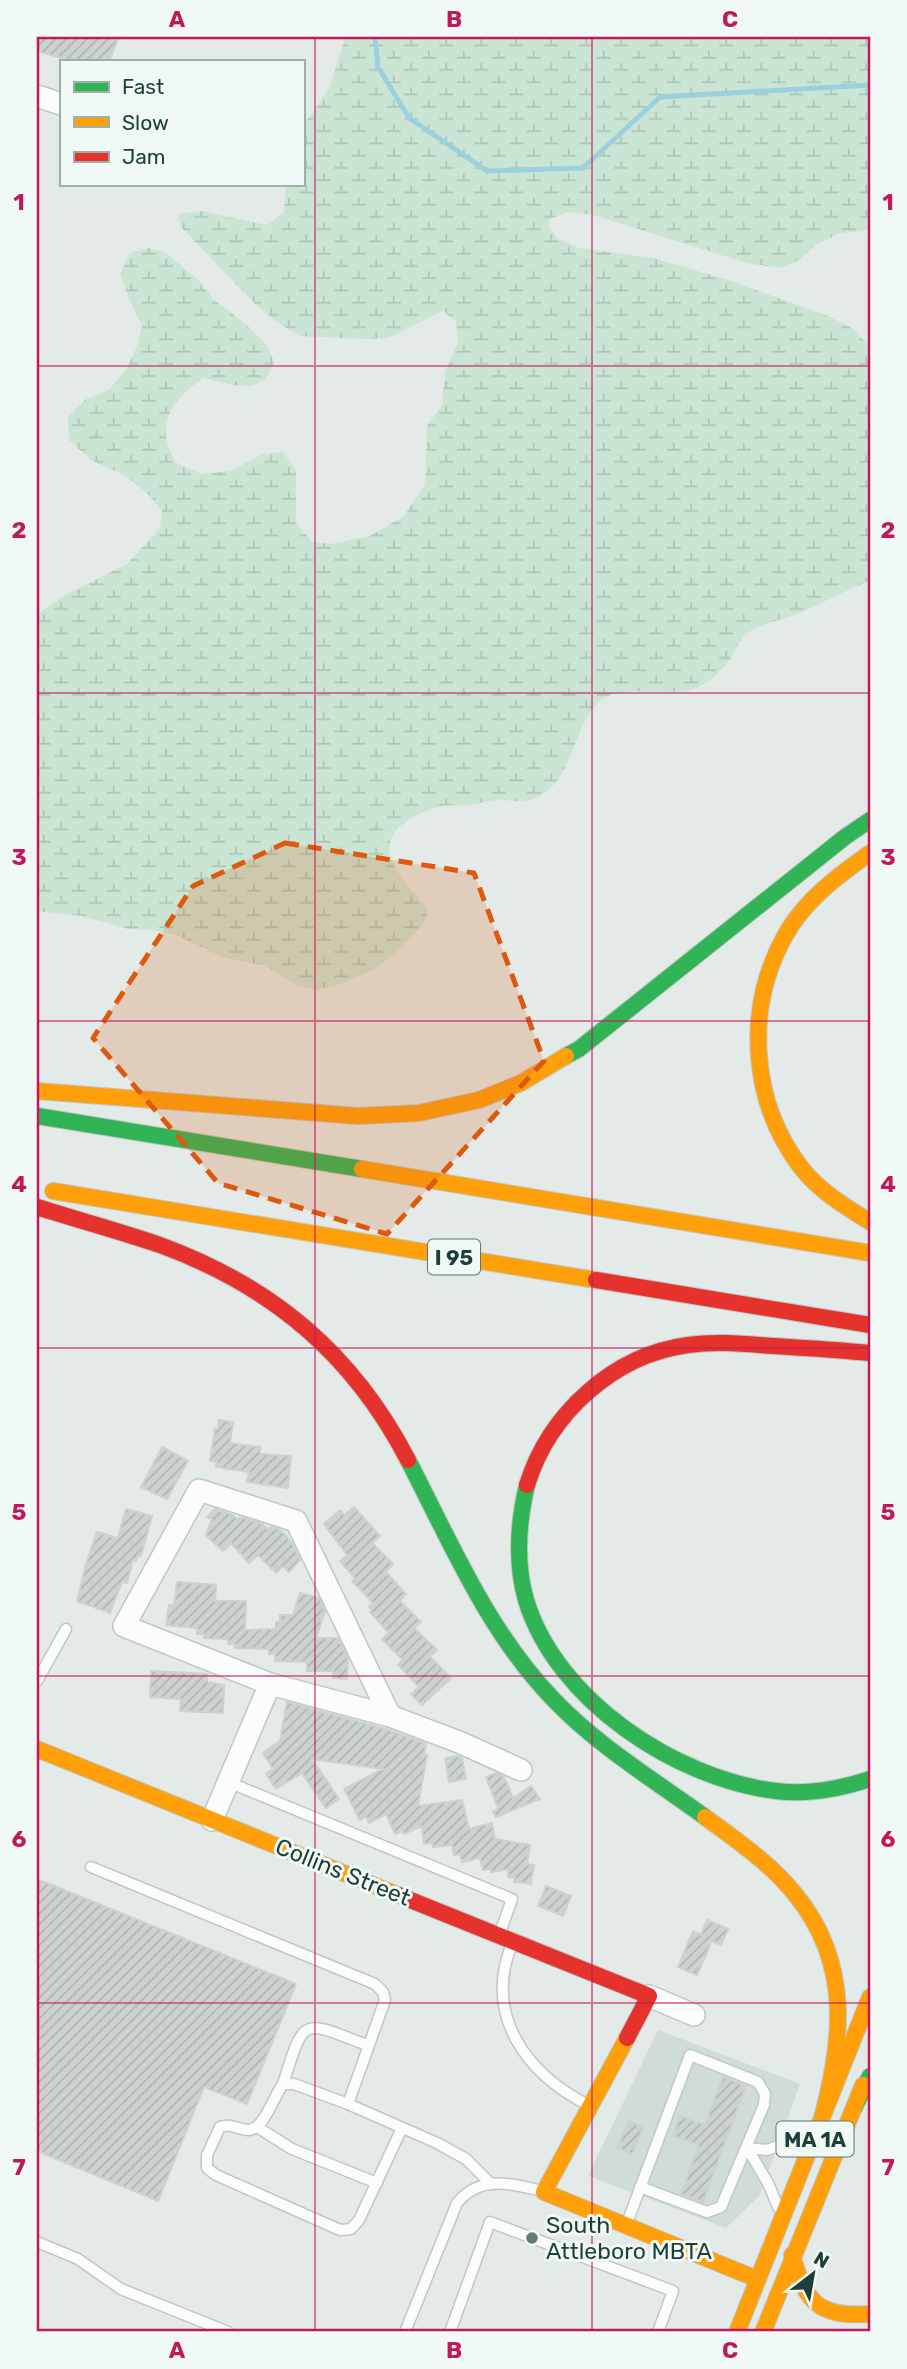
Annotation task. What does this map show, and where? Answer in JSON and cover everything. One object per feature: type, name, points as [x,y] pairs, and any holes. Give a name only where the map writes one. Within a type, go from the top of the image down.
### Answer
[{"type":"main road","points":[[37,1091],[358,1116],[419,1113],[479,1100],[531,1079],[579,1049],[845,837],[870,820]]},
{"type":"main road","points":[[870,853],[817,896],[787,932],[762,990],[756,1043],[758,1072],[766,1102],[789,1151],[823,1191],[847,1210],[870,1222]]},
{"type":"main road","points":[[37,1116],[870,1253]]},
{"type":"main road","name":"I 95","points":[[37,1188],[870,1325]]},
{"type":"main road","points":[[37,1207],[164,1247],[214,1267],[278,1304],[319,1336],[352,1373],[384,1417],[485,1608],[512,1651],[538,1684],[600,1742],[754,1853],[792,1888],[819,1931],[829,1955],[838,1993],[836,2057],[819,2129]]},
{"type":"main road","points":[[870,1353],[721,1342],[702,1343],[659,1351],[622,1368],[598,1383],[578,1401],[542,1448],[525,1491],[519,1520],[518,1549],[524,1594],[534,1623],[549,1652],[589,1698],[638,1736],[695,1767],[762,1789],[817,1791],[870,1779]]},
{"type":"main road","name":"Collins Street","points":[[37,1749],[649,1996]]},
{"type":"main road","points":[[649,1996],[544,2192],[757,2279]]},
{"type":"main road","name":"MA 1A","points":[[737,2332],[870,1997]]},
{"type":"main road","name":"MA 1A","points":[[763,2332],[870,2067]]},
{"type":"main road","points":[[854,2108],[870,2076]]},
{"type":"main road","points":[[792,2255],[799,2282],[808,2299],[817,2307],[834,2314],[870,2314]]},
{"type":"street","points":[[37,96],[60,104]]},
{"type":"street","points":[[390,1716],[296,1521],[199,1490],[124,1626],[270,1684],[390,1716],[459,1742],[521,1770]]},
{"type":"street","points":[[212,1820],[270,1684]]},
{"type":"street","name":"Collins Street","points":[[649,1996],[694,2015]]},
{"type":"lane","points":[[37,1681],[66,1629]]},
{"type":"lane","points":[[228,1782],[512,1899],[500,1994],[509,2026],[530,2061],[548,2080],[590,2106]]},
{"type":"lane","points":[[91,1867],[375,1984],[383,1992],[384,2000],[348,2104]]},
{"type":"lane","points":[[367,2045],[318,2026],[308,2027],[295,2043],[282,2084],[263,2120],[257,2127],[248,2130],[231,2124],[220,2127],[207,2155],[207,2168],[216,2175],[340,2230],[351,2229],[359,2220],[402,2128]]},
{"type":"lane","points":[[626,2225],[640,2187],[690,2055],[752,2078],[763,2089],[764,2105],[721,2207],[706,2212],[640,2187]]},
{"type":"lane","points":[[282,2084],[293,2084],[348,2104],[402,2128],[467,2159],[490,2183]]},
{"type":"lane","points":[[257,2127],[292,2149],[376,2183]]},
{"type":"lane","points":[[747,2148],[778,2148],[819,2129]]},
{"type":"lane","points":[[747,2148],[768,2183],[782,2217]]},
{"type":"lane","points":[[405,2332],[457,2203],[466,2193],[490,2183],[510,2183],[544,2192]]},
{"type":"lane","points":[[450,2332],[491,2222],[673,2291],[658,2332]]},
{"type":"lane","points":[[37,2242],[78,2259],[121,2289],[228,2332]]},
{"type":"highlighted area","points":[[285,843],[474,873],[544,1061],[387,1234],[218,1183],[93,1038],[193,886]]},
{"type":"shaded area","points":[[658,2030],[800,2084],[760,2195],[726,2228],[588,2176]]},
{"type":"green space","points":[[345,37],[870,37],[870,230],[840,233],[816,245],[799,260],[781,268],[747,263],[593,215],[567,212],[550,219],[549,227],[557,238],[579,248],[653,258],[722,278],[826,315],[852,328],[870,346],[870,581],[797,614],[752,630],[742,639],[723,668],[699,687],[682,691],[632,691],[609,695],[590,712],[557,781],[533,799],[443,806],[421,813],[399,827],[391,839],[391,857],[400,876],[426,907],[427,916],[421,927],[396,953],[375,969],[332,987],[312,989],[296,985],[263,965],[222,957],[179,936],[153,930],[128,929],[82,916],[37,911],[37,614],[65,595],[127,564],[160,528],[162,510],[148,494],[124,475],[91,460],[69,440],[68,417],[86,399],[109,390],[127,368],[138,344],[142,325],[120,274],[130,253],[148,248],[166,253],[198,280],[213,299],[265,343],[274,361],[269,373],[255,384],[236,385],[204,378],[177,401],[166,425],[167,442],[175,462],[201,474],[231,471],[262,454],[283,452],[296,470],[296,522],[312,542],[331,544],[370,536],[404,516],[425,484],[427,426],[442,405],[445,372],[458,343],[456,322],[443,311],[388,338],[300,336],[255,304],[181,227],[178,214],[202,211],[267,225],[284,212],[286,186],[304,186],[304,125],[330,87]]},
{"type":"building","points":[[37,37],[119,37],[109,60],[68,60],[37,51]]},
{"type":"building","points":[[219,1420],[233,1422],[230,1443],[260,1447],[260,1454],[291,1456],[288,1488],[247,1482],[249,1472],[216,1467],[217,1462],[210,1461]]},
{"type":"building","points":[[162,1447],[188,1461],[167,1499],[141,1487]]},
{"type":"building","points":[[354,1507],[380,1536],[372,1543],[393,1564],[386,1572],[406,1594],[400,1601],[421,1622],[414,1628],[437,1650],[430,1657],[451,1678],[422,1705],[411,1694],[419,1687],[398,1665],[403,1660],[382,1639],[389,1633],[370,1612],[372,1610],[369,1607],[373,1603],[352,1581],[355,1578],[340,1561],[347,1555],[324,1524],[340,1510],[344,1515]]},
{"type":"building","points":[[126,1509],[152,1516],[141,1556],[138,1555],[136,1561],[133,1560],[127,1583],[122,1582],[110,1613],[77,1601],[97,1532],[118,1538]]},
{"type":"building","points":[[215,1509],[233,1515],[238,1520],[241,1517],[262,1524],[268,1529],[279,1529],[291,1541],[300,1560],[289,1572],[283,1566],[276,1573],[258,1555],[249,1563],[231,1543],[223,1551],[206,1535],[212,1519],[207,1517]]},
{"type":"building","points":[[177,1582],[216,1585],[215,1601],[246,1601],[245,1630],[276,1629],[280,1615],[293,1615],[300,1593],[319,1598],[325,1611],[316,1638],[338,1638],[348,1658],[347,1679],[333,1678],[333,1671],[307,1671],[307,1662],[275,1661],[275,1654],[269,1654],[269,1649],[235,1648],[235,1644],[228,1644],[228,1639],[204,1638],[204,1634],[197,1634],[197,1628],[166,1625],[169,1605],[174,1606]]},
{"type":"building","points":[[151,1671],[207,1674],[207,1682],[224,1685],[223,1713],[180,1711],[181,1699],[150,1697]]},
{"type":"building","points":[[287,1702],[386,1729],[426,1744],[424,1756],[427,1755],[418,1806],[462,1800],[469,1829],[492,1823],[495,1839],[530,1845],[527,1864],[534,1865],[531,1884],[514,1882],[515,1878],[508,1877],[509,1869],[491,1872],[491,1869],[483,1870],[480,1858],[462,1862],[460,1854],[454,1855],[452,1845],[433,1847],[432,1843],[424,1844],[422,1826],[404,1834],[403,1831],[395,1834],[386,1814],[369,1823],[366,1816],[360,1820],[344,1789],[383,1769],[312,1759],[339,1799],[326,1808],[302,1773],[276,1789],[266,1774],[273,1769],[263,1753],[280,1741]]},
{"type":"building","points":[[445,1758],[462,1758],[466,1779],[449,1782]]},
{"type":"building","points":[[496,1773],[504,1777],[513,1798],[531,1786],[540,1799],[496,1817],[493,1812],[498,1808],[486,1777]]},
{"type":"building","points":[[37,1879],[296,1984],[247,2104],[204,2087],[158,2201],[37,2151]]},
{"type":"building","points":[[546,1886],[571,1896],[563,1916],[538,1906]]},
{"type":"building","points":[[707,1920],[728,1929],[721,1945],[712,1941],[697,1975],[678,1967],[693,1931],[701,1935]]},
{"type":"building","points":[[723,2077],[746,2086],[703,2202],[681,2194],[699,2145],[673,2136],[680,2116],[705,2125]]},
{"type":"building","points":[[629,2121],[643,2127],[632,2154],[617,2148]]},
{"type":"waterway","points":[[375,37],[378,67],[409,118],[487,171],[583,168],[660,97],[870,85]]},
{"type":"traffic: fast","points":[[566,1056],[579,1049],[845,837],[870,820]]},
{"type":"traffic: fast","points":[[37,1116],[362,1169]]},
{"type":"traffic: fast","points":[[408,1460],[472,1586],[509,1645],[531,1674],[554,1700],[589,1732],[705,1817]]},
{"type":"traffic: fast","points":[[527,1485],[519,1542],[520,1571],[526,1600],[541,1636],[564,1670],[592,1701],[661,1752],[699,1770],[738,1783],[776,1791],[812,1792],[870,1779]]},
{"type":"traffic: fast","points":[[854,2108],[870,2076]]},
{"type":"traffic: slow","points":[[870,853],[813,899],[786,934],[772,963],[763,993],[759,1024],[763,1085],[785,1144],[803,1170],[818,1185],[834,1199],[870,1222]]},
{"type":"traffic: slow","points":[[37,1091],[358,1116],[419,1113],[479,1100],[521,1083],[566,1056]]},
{"type":"traffic: slow","points":[[362,1169],[870,1253]]},
{"type":"traffic: slow","points":[[53,1191],[596,1280]]},
{"type":"traffic: slow","points":[[37,1749],[398,1895]]},
{"type":"traffic: slow","points":[[705,1817],[775,1872],[814,1921],[827,1949],[835,1978],[837,2037],[819,2129]]},
{"type":"traffic: slow","points":[[737,2332],[870,1997]]},
{"type":"traffic: slow","points":[[627,2038],[544,2192],[757,2279]]},
{"type":"traffic: slow","points":[[763,2332],[863,2085]]},
{"type":"traffic: slow","points":[[792,2255],[803,2285],[817,2304],[838,2313],[870,2314]]},
{"type":"traffic: jam","points":[[37,1207],[160,1245],[201,1262],[273,1303],[335,1356],[362,1387],[408,1460]]},
{"type":"traffic: jam","points":[[596,1280],[870,1325]]},
{"type":"traffic: jam","points":[[527,1485],[537,1459],[568,1412],[588,1392],[634,1361],[660,1351],[688,1345],[720,1343],[870,1353]]},
{"type":"traffic: jam","points":[[398,1895],[649,1996],[627,2038]]},
{"type":"place","name":"South Attleboro MBTA","points":[[532,2238]]}]
